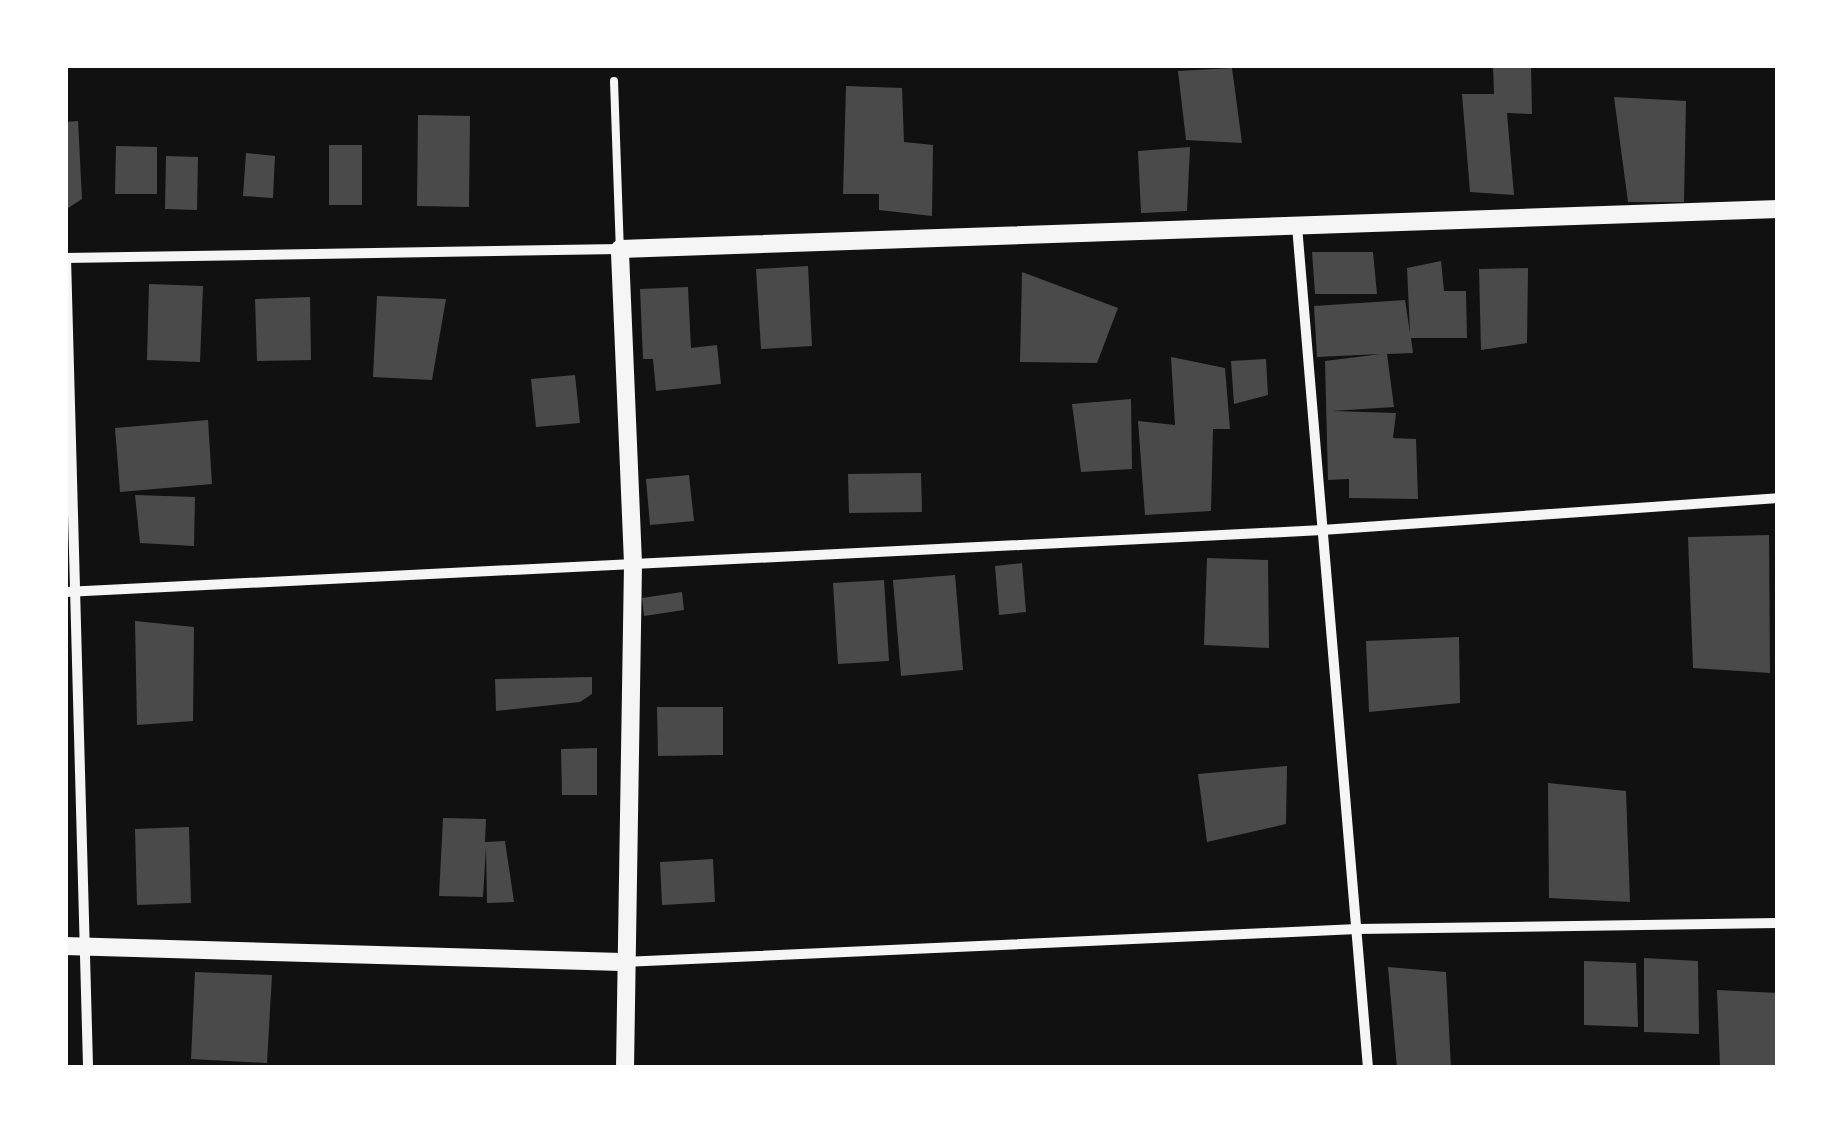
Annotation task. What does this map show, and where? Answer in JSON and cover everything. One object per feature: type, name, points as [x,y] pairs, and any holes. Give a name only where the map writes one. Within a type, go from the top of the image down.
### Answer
[{"type":"street","points":[[88,1068],[89,947],[65,258],[620,249],[1778,210]]},
{"type":"street","points":[[1297,226],[1368,1068]]},
{"type":"street","points":[[620,249],[633,563],[622,962],[626,1068]]},
{"type":"street","points":[[65,592],[1322,530],[1778,498]]},
{"type":"street","points":[[65,946],[622,962],[1356,929],[1778,923]]},
{"type":"lane","points":[[614,81],[620,249]]},
{"type":"building","points":[[1493,65],[1531,65],[1532,114],[1507,113],[1514,195],[1470,192],[1462,94],[1494,94]]},
{"type":"building","points":[[1232,68],[1242,143],[1186,140],[1178,71]]},
{"type":"building","points":[[846,86],[902,88],[904,142],[933,145],[932,216],[879,210],[879,194],[843,194]]},
{"type":"building","points":[[1614,97],[1686,101],[1684,202],[1628,202]]},
{"type":"building","points":[[418,115],[470,116],[469,207],[417,206]]},
{"type":"building","points":[[78,121],[82,199],[65,210],[65,122]]},
{"type":"building","points":[[329,145],[362,145],[362,205],[329,205]]},
{"type":"building","points":[[116,146],[157,147],[157,194],[115,194]]},
{"type":"building","points":[[1190,147],[1187,211],[1141,213],[1138,151]]},
{"type":"building","points":[[246,153],[275,156],[273,198],[243,196]]},
{"type":"building","points":[[166,156],[198,157],[197,210],[165,209]]},
{"type":"building","points":[[1312,252],[1373,252],[1377,294],[1315,294]]},
{"type":"building","points":[[1441,261],[1444,291],[1466,291],[1467,338],[1411,338],[1413,353],[1387,354],[1394,407],[1332,411],[1396,413],[1393,438],[1416,439],[1418,499],[1349,498],[1349,479],[1328,480],[1325,361],[1381,354],[1317,357],[1314,306],[1405,300],[1410,333],[1407,268]]},
{"type":"building","points":[[808,266],[812,346],[761,349],[756,269]]},
{"type":"building","points":[[1528,268],[1527,343],[1481,350],[1479,269]]},
{"type":"building","points":[[1022,272],[1118,308],[1097,363],[1020,362]]},
{"type":"building","points":[[149,284],[203,286],[200,362],[147,360]]},
{"type":"building","points":[[688,287],[691,348],[717,345],[721,384],[656,391],[653,359],[643,359],[640,289]]},
{"type":"building","points":[[377,296],[446,299],[432,380],[373,377]]},
{"type":"building","points":[[310,297],[311,360],[257,361],[255,299]]},
{"type":"building","points":[[1171,357],[1225,368],[1230,429],[1213,429],[1211,511],[1145,515],[1138,421],[1175,425]]},
{"type":"building","points":[[1266,359],[1268,395],[1234,404],[1231,361]]},
{"type":"building","points":[[575,375],[580,423],[536,427],[531,379]]},
{"type":"building","points":[[1131,399],[1132,469],[1081,472],[1072,404]]},
{"type":"building","points":[[208,420],[212,484],[120,492],[115,428]]},
{"type":"building","points":[[921,473],[922,512],[849,513],[848,474]]},
{"type":"building","points":[[689,475],[694,521],[650,525],[646,479]]},
{"type":"building","points":[[135,495],[195,497],[194,546],[140,543]]},
{"type":"building","points":[[1769,535],[1770,673],[1693,668],[1688,537]]},
{"type":"building","points":[[1207,558],[1268,560],[1269,648],[1204,645]]},
{"type":"building","points":[[1022,563],[1026,612],[999,615],[995,566]]},
{"type":"building","points":[[955,575],[963,670],[901,676],[893,580]]},
{"type":"building","points":[[884,580],[889,661],[838,664],[833,583]]},
{"type":"building","points":[[682,592],[684,610],[644,616],[642,598]]},
{"type":"building","points":[[135,621],[194,627],[193,721],[137,725]]},
{"type":"building","points":[[1459,637],[1460,703],[1369,712],[1366,641]]},
{"type":"building","points":[[592,677],[592,694],[580,702],[496,711],[495,679]]},
{"type":"building","points":[[657,707],[723,707],[723,755],[658,756]]},
{"type":"building","points":[[597,748],[597,795],[562,795],[561,749]]},
{"type":"building","points":[[1287,766],[1286,824],[1207,842],[1198,774]]},
{"type":"building","points":[[1548,783],[1626,791],[1630,902],[1549,898]]},
{"type":"building","points":[[443,818],[486,819],[485,842],[505,841],[514,902],[487,903],[486,847],[483,897],[439,896]]},
{"type":"building","points":[[189,827],[191,903],[137,905],[135,829]]},
{"type":"building","points":[[713,859],[715,902],[662,905],[660,862]]},
{"type":"building","points":[[1644,958],[1698,961],[1699,1034],[1644,1032]]},
{"type":"building","points":[[1584,961],[1636,963],[1638,1027],[1584,1025]]},
{"type":"building","points":[[1388,967],[1446,972],[1451,1068],[1397,1068]]},
{"type":"building","points":[[195,972],[272,975],[267,1063],[191,1059]]},
{"type":"building","points":[[1717,990],[1778,993],[1778,1068],[1720,1068]]}]
